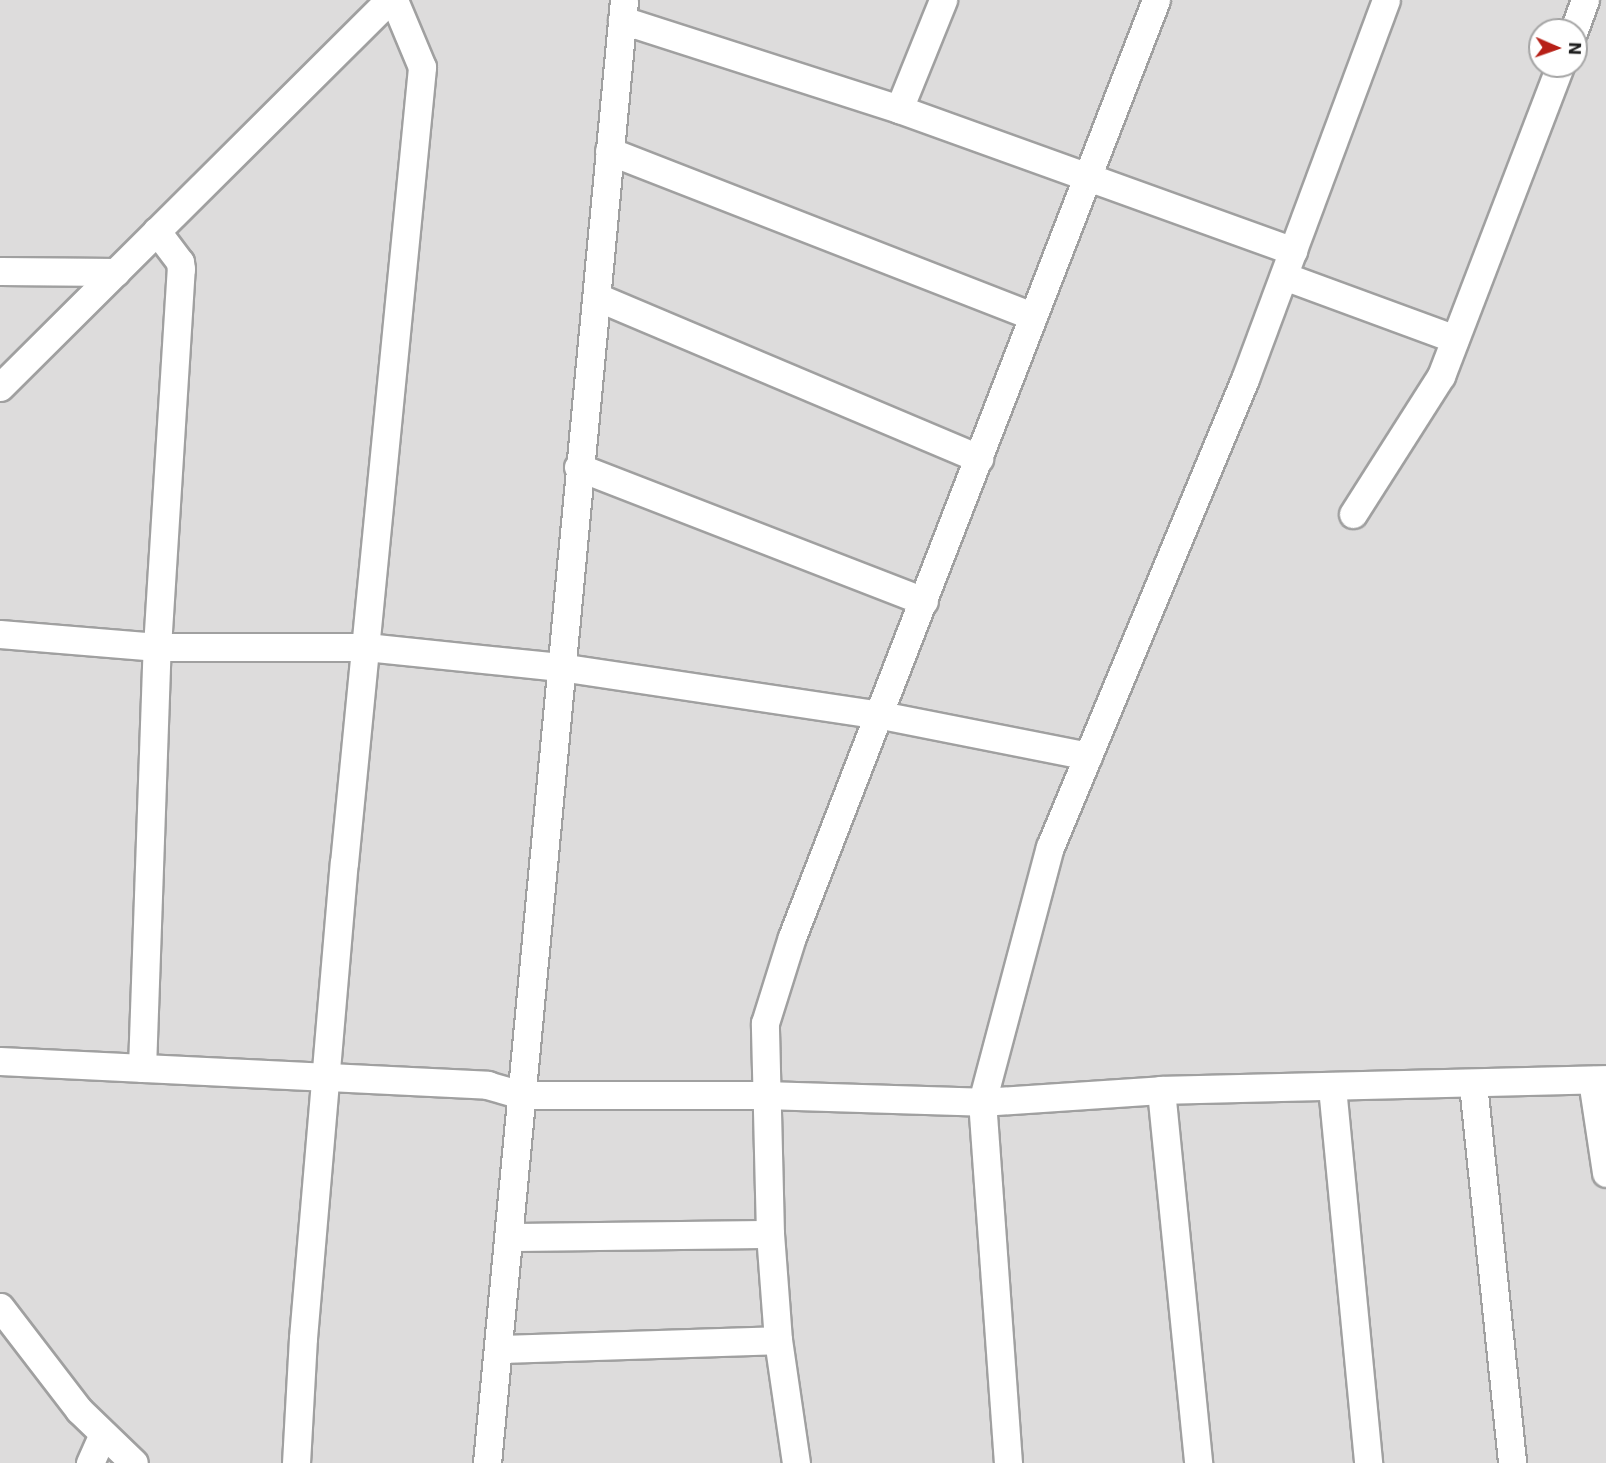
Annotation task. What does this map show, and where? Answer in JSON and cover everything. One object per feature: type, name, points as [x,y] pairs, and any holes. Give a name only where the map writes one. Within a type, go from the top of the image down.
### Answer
[{"type":"street","points":[[0,387],[392,0],[422,67],[326,1077],[296,1463]]},
{"type":"street","points":[[899,109],[943,0]]},
{"type":"street","points":[[796,1463],[778,1340],[770,1234],[764,1095],[765,1023],[792,937],[881,715],[1032,316],[1156,0]]},
{"type":"street","points":[[1008,1463],[982,1102],[1050,847],[1245,379],[1386,0]]},
{"type":"street","points":[[1578,18],[1585,0]]},
{"type":"street","points":[[487,1463],[523,1095],[578,467],[597,297],[623,10],[1293,251]]},
{"type":"street","points":[[1353,514],[1441,376],[1555,78]]},
{"type":"street","points":[[609,151],[1032,316]]},
{"type":"street","points":[[142,1068],[157,647],[181,269],[180,262],[156,231]]},
{"type":"street","points":[[0,271],[116,272]]},
{"type":"street","points":[[1284,276],[1455,339]]},
{"type":"street","points":[[597,297],[979,458]]},
{"type":"street","points":[[578,467],[924,601]]},
{"type":"street","points":[[0,634],[157,647],[366,647],[560,667],[881,715],[1088,756]]},
{"type":"street","points":[[0,1061],[487,1085],[523,1095],[764,1095],[982,1102],[1161,1090],[1473,1084],[1599,1079],[1606,1173]]},
{"type":"street","points":[[1473,1084],[1512,1463]]},
{"type":"street","points":[[1332,1087],[1368,1463]]},
{"type":"street","points":[[1161,1090],[1198,1463]]},
{"type":"street","points":[[509,1237],[770,1234]]},
{"type":"street","points":[[0,1306],[78,1410],[134,1463]]},
{"type":"street","points":[[499,1349],[778,1340]]},
{"type":"street","points":[[90,1463],[103,1434]]},
{"type":"shaded area","points":[[0,0],[1606,0],[1606,1463],[0,1463]]}]
